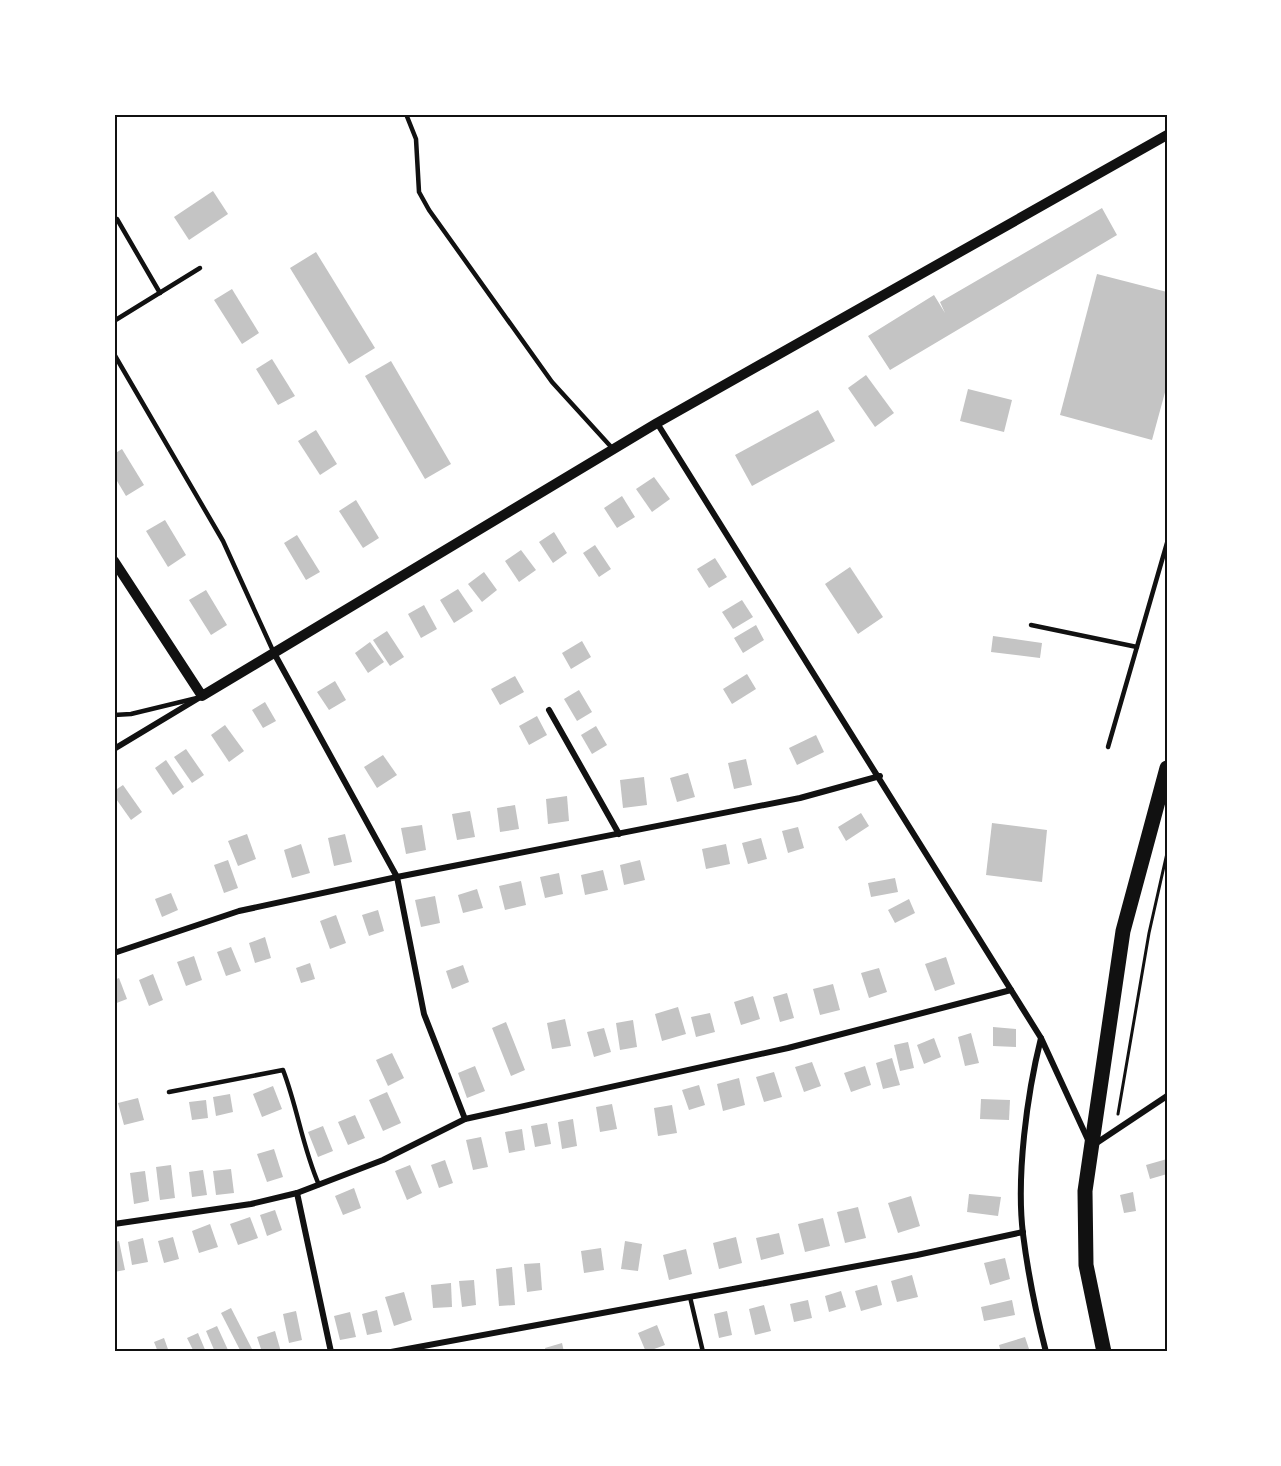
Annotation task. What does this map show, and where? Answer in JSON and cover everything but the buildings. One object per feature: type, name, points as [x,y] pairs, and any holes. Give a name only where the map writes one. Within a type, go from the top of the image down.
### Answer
[{"type":"main road","points":[[1104,1352],[1086,1264],[1085,1191],[1123,931],[1167,768]]},
{"type":"street","points":[[114,749],[657,423],[1167,135]]},
{"type":"street","points":[[657,423],[880,776],[1041,1038],[1091,1147],[1167,1096]]},
{"type":"street","points":[[114,561],[202,696]]},
{"type":"street","points":[[274,653],[397,877],[424,1014],[465,1119]]},
{"type":"street","points":[[549,710],[620,834]]},
{"type":"street","points":[[114,953],[239,911],[397,877],[800,798],[880,776]]},
{"type":"street","points":[[114,1224],[251,1204],[297,1193],[383,1160],[465,1119],[788,1048],[1011,990]]},
{"type":"street","points":[[1041,1038],[1031,1078],[1023,1158],[1023,1232],[1033,1300],[1046,1352]]},
{"type":"street","points":[[297,1193],[331,1352]]},
{"type":"street","points":[[391,1352],[917,1255],[1023,1232]]},
{"type":"lane","points":[[406,114],[416,139],[419,192],[429,210],[552,382],[613,449]]},
{"type":"lane","points":[[117,219],[160,293]]},
{"type":"lane","points":[[114,321],[200,268]]},
{"type":"lane","points":[[114,354],[224,541],[274,653]]},
{"type":"lane","points":[[1108,747],[1167,543]]},
{"type":"lane","points":[[1031,625],[1137,647]]},
{"type":"lane","points":[[114,714],[131,714],[202,696]]},
{"type":"lane","points":[[169,1092],[283,1070],[291,1090],[305,1153],[319,1185]]},
{"type":"lane","points":[[690,1297],[703,1352]]},
{"type":"path","points":[[1116,1130],[1149,933],[1167,853]]}]
